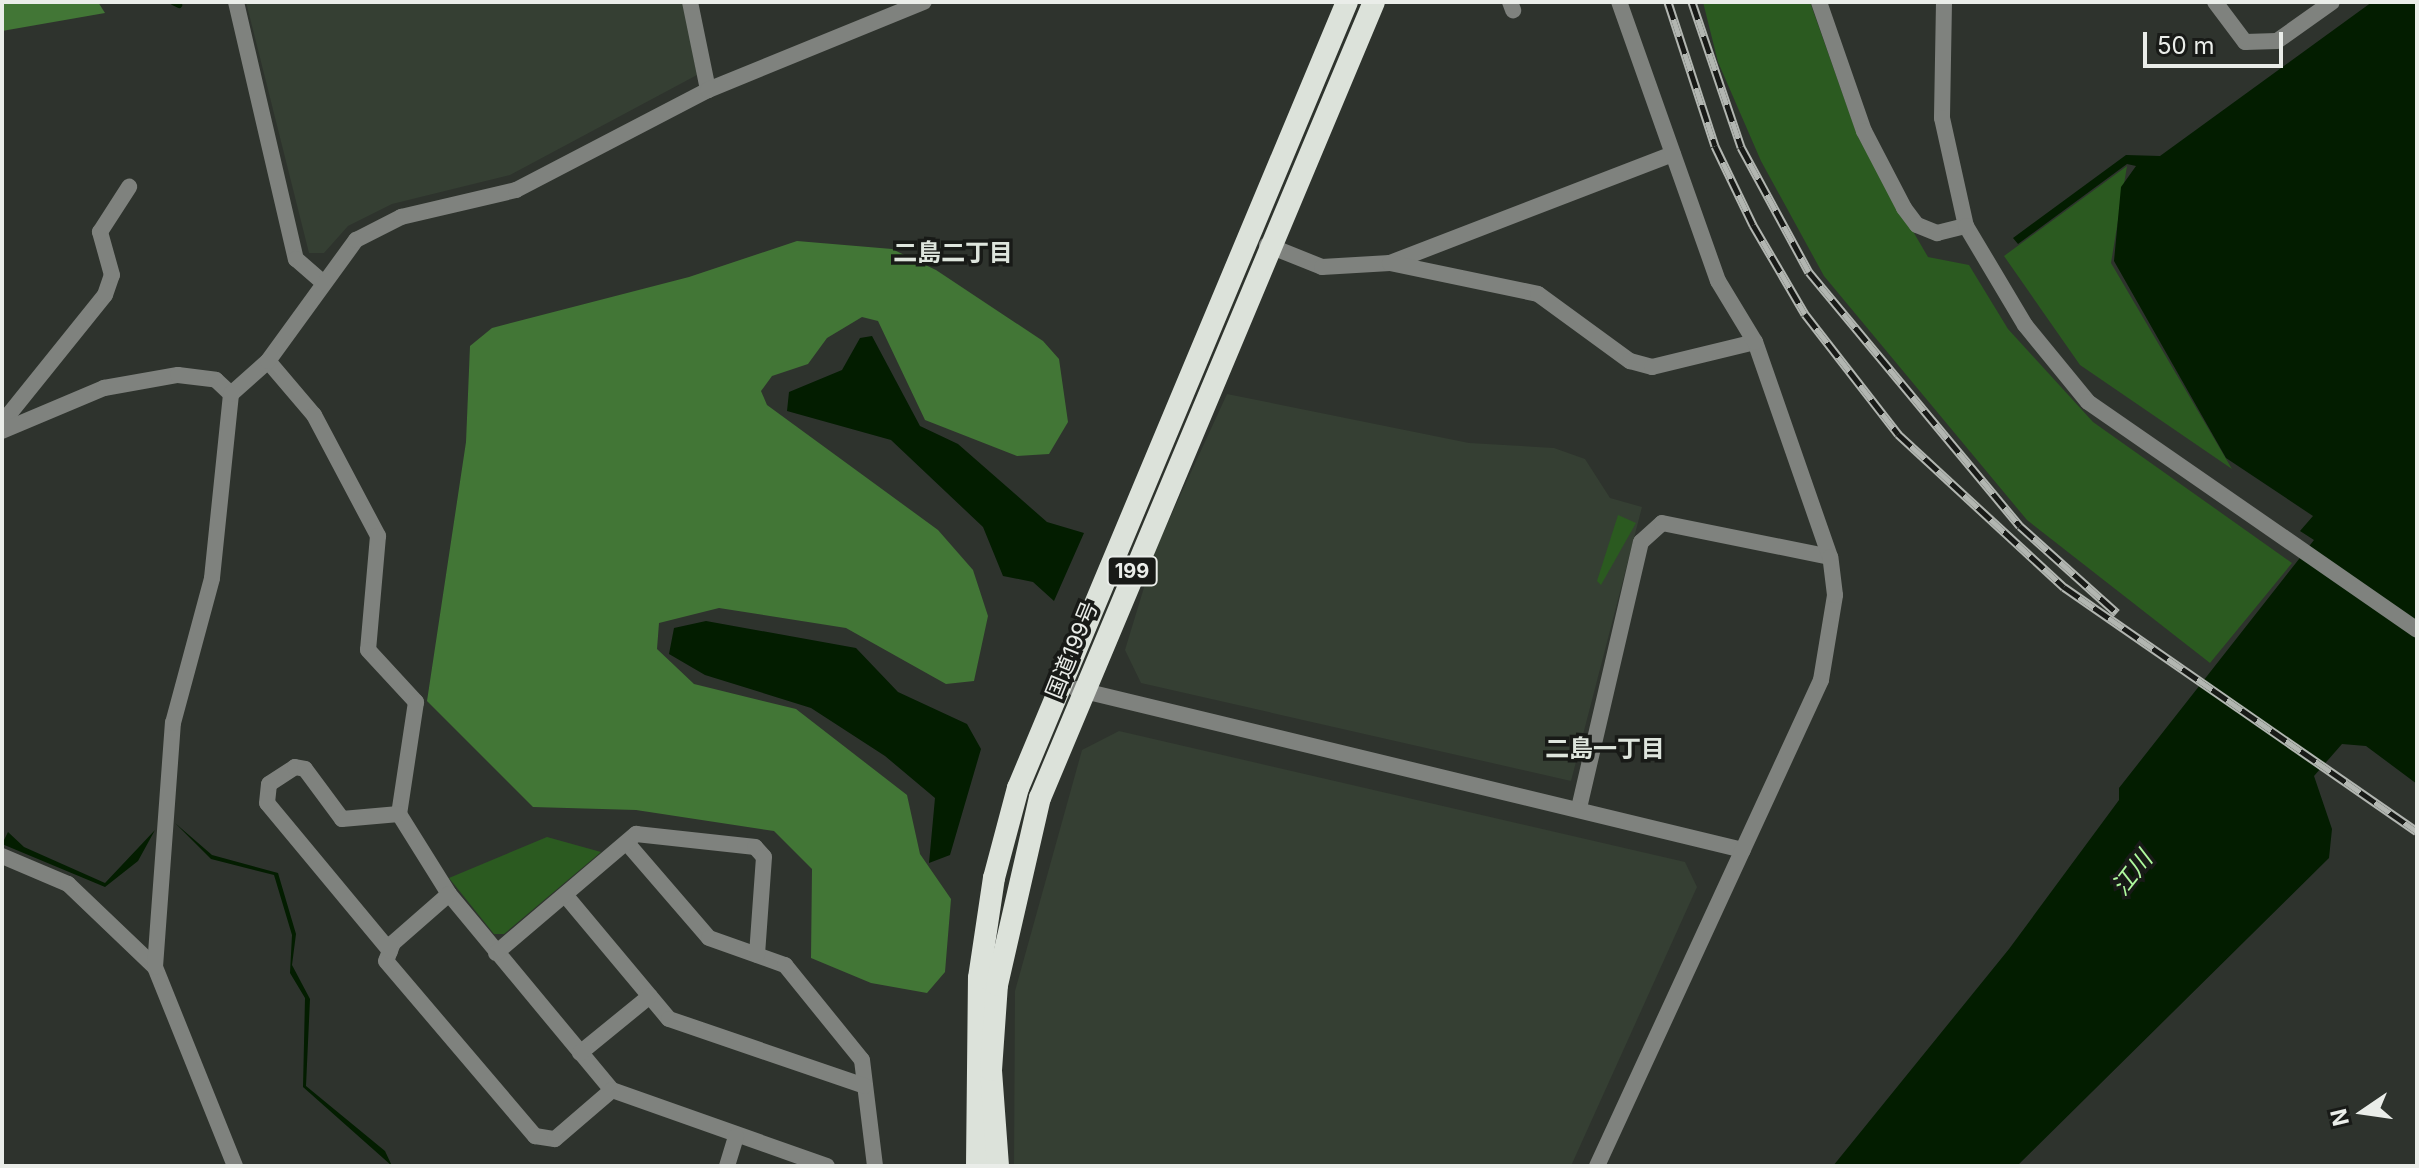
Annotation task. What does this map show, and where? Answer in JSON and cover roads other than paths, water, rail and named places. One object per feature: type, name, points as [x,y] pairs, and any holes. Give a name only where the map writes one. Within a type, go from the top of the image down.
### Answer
[{"type":"highway","name":"国道199号","points":[[977,1166],[974,1066],[994,878],[1018,788],[1060,681],[1347,2]]},
{"type":"highway","name":"国道199号","points":[[998,1166],[991,1070],[997,985],[1040,798],[1267,245],[1374,2]]},
{"type":"street","points":[[236,2],[296,259],[320,280]]},
{"type":"street","points":[[690,2],[708,90]]},
{"type":"street","points":[[155,967],[173,723],[212,578],[231,394],[268,361],[320,280],[356,240],[401,217],[516,190],[708,90],[924,2]]},
{"type":"street","points":[[1597,1166],[1821,680],[1834,608],[1830,557],[1755,342],[1718,281],[1619,2]]},
{"type":"street","points":[[1819,2],[1864,131],[1904,208],[1917,225],[1937,233],[1966,226]]},
{"type":"street","points":[[1944,2],[1942,118],[1966,226],[2025,325],[2088,402],[2417,630]]},
{"type":"street","points":[[2215,2],[2245,42],[2277,41],[2332,2]]},
{"type":"street","points":[[1267,245],[1335,269],[1390,263],[1673,154]]},
{"type":"street","points":[[2,423],[105,295],[112,275],[100,232],[129,187]]},
{"type":"street","points":[[1390,263],[1538,294],[1630,361],[1652,367],[1755,342]]},
{"type":"street","points":[[268,361],[314,415],[378,536],[368,650],[416,702],[399,814],[449,894],[612,1090],[827,1166]]},
{"type":"street","points":[[2,431],[104,388],[178,375],[216,380],[231,394]]},
{"type":"street","points":[[1579,808],[1641,542],[1662,523],[1830,557]]},
{"type":"street","points":[[1060,681],[1082,692],[1579,808],[1743,850]]},
{"type":"street","points":[[390,951],[267,803],[269,784],[295,767],[305,769],[342,819],[399,814]]},
{"type":"street","points":[[496,953],[636,834],[755,847],[764,857],[757,955]]},
{"type":"street","points":[[627,843],[709,938],[785,965],[862,1060],[875,1166]]},
{"type":"street","points":[[2,856],[68,884],[155,967],[235,1166]]},
{"type":"street","points":[[449,894],[390,951],[386,961],[535,1136],[555,1139],[612,1090]]},
{"type":"street","points":[[566,896],[669,1019],[865,1086]]},
{"type":"street","points":[[580,1053],[650,996]]},
{"type":"street","points":[[727,1166],[736,1136]]},
{"type":"water","name":"江川","points":[[2372,2],[2417,2],[2417,784],[2366,746],[2342,744],[2314,776],[2332,829],[2329,858],[2017,1166],[1833,1166],[2009,949],[2119,800],[2119,788],[2314,540],[2300,531],[2313,516],[2226,458],[2114,261],[2121,187],[2136,166],[2127,164],[2018,244],[2013,238],[2126,155],[2160,156]]},
{"type":"water","points":[[872,336],[920,426],[958,444],[1047,522],[1084,533],[1054,601],[1033,582],[1003,576],[983,527],[891,440],[787,411],[789,392],[842,370],[860,338]]},
{"type":"water","points":[[706,621],[856,648],[898,692],[967,724],[981,749],[950,855],[929,863],[935,798],[885,756],[811,708],[705,675],[669,654],[674,628]]},
{"type":"water","points":[[175,823],[212,855],[278,873],[296,934],[292,965],[310,999],[306,1086],[385,1151],[392,1166],[303,1087],[305,998],[290,973],[292,935],[274,875],[211,859]]},
{"type":"water","points":[[155,830],[138,861],[105,887],[2,844],[8,832],[24,847],[105,883]]},
{"type":"waterway","points":[[173,2],[179,5]]},
{"type":"railway","points":[[1668,2],[1715,146],[1753,225],[1805,314],[1898,434],[2064,587],[2417,831]]},
{"type":"railway","points":[[1692,2],[1741,147],[1809,272],[2020,526],[2117,613]]},
{"type":"district","name":"二島二丁目","points":[[953,253]]},
{"type":"district","name":"二島一丁目","points":[[1605,749]]}]
